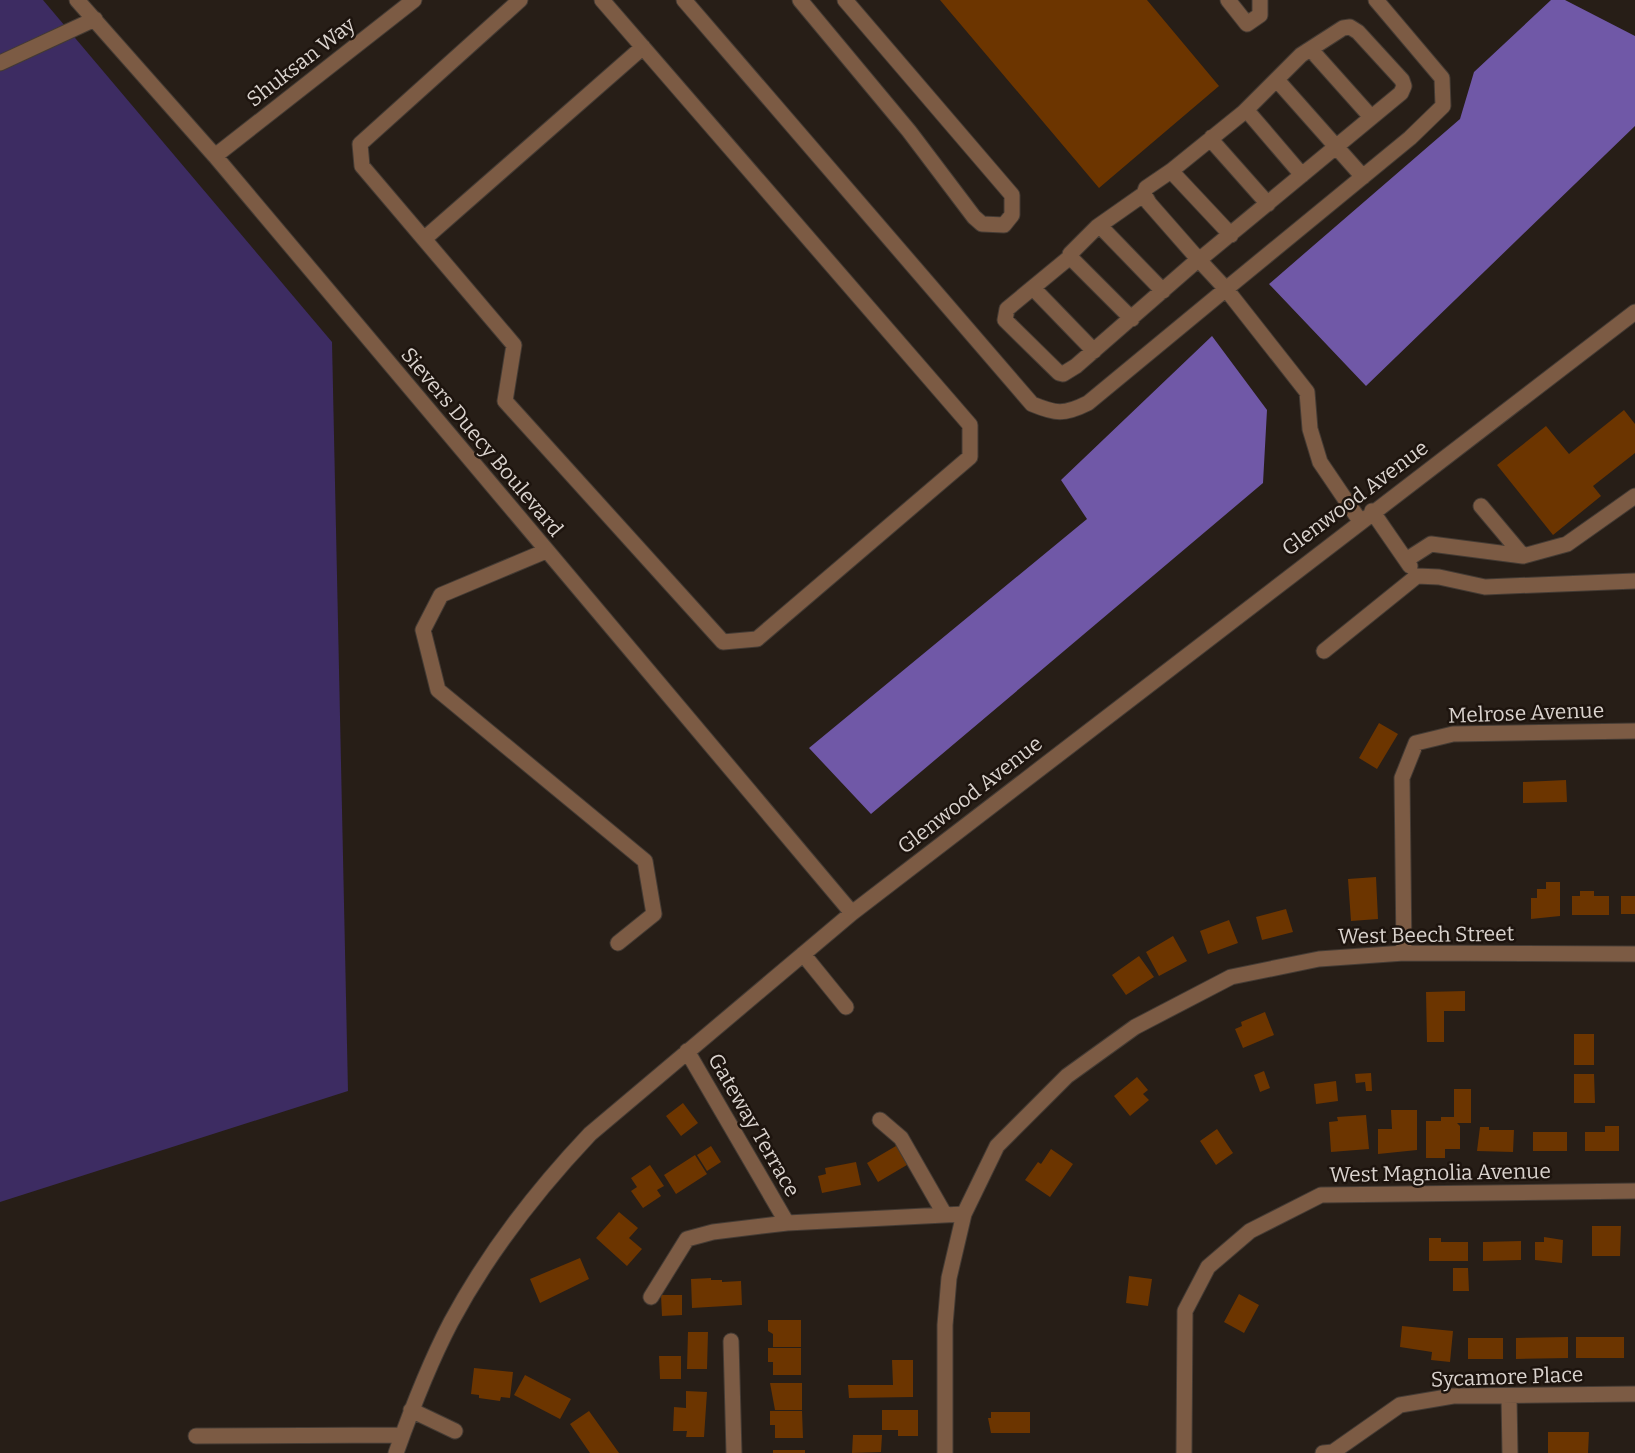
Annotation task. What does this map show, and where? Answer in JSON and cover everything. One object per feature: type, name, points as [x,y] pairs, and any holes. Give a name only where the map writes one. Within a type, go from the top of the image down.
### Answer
[{"type":"street","name":"Sievers Duecy Boulevard","points":[[78,0],[215,156],[852,913]]},
{"type":"street","name":"Shuksan Way","points":[[215,156],[414,0]]},
{"type":"street","points":[[520,0],[360,144],[362,166],[514,345],[505,401],[723,642],[757,639],[970,457],[970,425],[602,0]]},
{"type":"street","points":[[684,0],[1032,404],[1056,413],[1075,410],[1088,403],[1363,177],[1443,106],[1442,78],[1376,0]]},
{"type":"street","points":[[800,0],[909,131],[974,217],[982,224],[1004,225],[1012,215],[1012,195],[845,0]]},
{"type":"street","points":[[1228,0],[1247,24],[1260,15],[1260,0]]},
{"type":"street","points":[[0,63],[95,19]]},
{"type":"street","points":[[1350,27],[1358,32],[1402,80],[1404,86],[1401,93],[1199,260],[1094,351],[1063,374],[1005,320],[1007,309],[1070,257],[1070,254],[1100,226],[1144,194],[1146,188],[1171,171],[1244,112],[1307,51],[1343,28],[1350,27]]},
{"type":"street","points":[[424,239],[643,47]]},
{"type":"street","points":[[1307,51],[1313,52],[1371,117]]},
{"type":"street","points":[[1277,80],[1363,177]]},
{"type":"street","points":[[1244,112],[1249,113],[1302,176]]},
{"type":"street","points":[[1212,137],[1213,142],[1269,204]]},
{"type":"street","points":[[1171,171],[1231,234]]},
{"type":"street","points":[[1144,194],[1149,203],[1226,289],[1307,392],[1310,429],[1320,462],[1406,560],[1417,576]]},
{"type":"street","points":[[1100,226],[1163,291]]},
{"type":"street","points":[[1070,257],[1132,319]]},
{"type":"street","points":[[1033,288],[1094,351]]},
{"type":"street","name":"Glenwood Avenue","points":[[396,1453],[417,1393],[452,1321],[506,1235],[553,1173],[590,1134],[852,913],[1366,516],[1635,312]]},
{"type":"street","points":[[1406,560],[1431,544],[1523,556],[1567,544],[1635,496]]},
{"type":"street","points":[[1481,506],[1523,556]]},
{"type":"street","points":[[546,551],[441,595],[423,630],[438,690],[645,861],[654,914],[618,943]]},
{"type":"street","points":[[1324,651],[1417,576],[1439,577],[1485,587],[1635,581]]},
{"type":"street","name":"Melrose Avenue","points":[[1404,953],[1402,778],[1416,743],[1453,734],[1635,731]]},
{"type":"street","name":"West Beech Street","points":[[945,1453],[945,1325],[948,1278],[964,1214],[997,1146],[1067,1076],[1135,1027],[1231,977],[1319,959],[1404,953],[1635,954]]},
{"type":"street","points":[[803,954],[846,1007]]},
{"type":"street","name":"Gateway Terrace","points":[[687,1051],[787,1222],[964,1214]]},
{"type":"street","points":[[880,1120],[901,1138],[945,1215]]},
{"type":"street","name":"West Magnolia Avenue","points":[[1184,1453],[1185,1311],[1208,1267],[1250,1231],[1321,1195],[1635,1191]]},
{"type":"street","points":[[651,1297],[687,1239],[713,1232],[787,1222]]},
{"type":"street","points":[[732,1341],[734,1453]]},
{"type":"street","name":"Sycamore Place","points":[[1323,1453],[1334,1452],[1400,1405],[1453,1396],[1635,1394]]},
{"type":"street","points":[[1509,1397],[1510,1453]]},
{"type":"street","points":[[411,1410],[455,1431]]},
{"type":"street","points":[[196,1436],[402,1435]]},
{"type":"shaded area","points":[[0,0],[43,0],[332,342],[348,1091],[0,1202]]},
{"type":"shaded area","points":[[1551,0],[1565,0],[1635,36],[1635,126],[1366,386],[1269,284],[1460,119],[1474,72]]},
{"type":"shaded area","points":[[1212,336],[1267,410],[1263,483],[871,814],[809,748],[1087,519],[1061,480]]},
{"type":"building","points":[[940,0],[1147,0],[1219,86],[1099,188]]},
{"type":"building","points":[[1624,410],[1635,424],[1635,453],[1593,486],[1601,496],[1553,535],[1497,465],[1546,426],[1569,454]]},
{"type":"building","points":[[1379,723],[1398,734],[1377,769],[1359,758]]},
{"type":"building","points":[[1566,780],[1567,802],[1523,803],[1523,782]]},
{"type":"building","points":[[1376,877],[1378,919],[1351,921],[1348,879]]},
{"type":"building","points":[[1546,882],[1560,882],[1560,916],[1531,919],[1531,898],[1537,898],[1537,889],[1546,889]]},
{"type":"building","points":[[1580,891],[1594,891],[1594,896],[1609,896],[1609,915],[1572,915],[1572,896],[1580,896]]},
{"type":"building","points":[[1621,896],[1635,896],[1635,914],[1621,914]]},
{"type":"building","points":[[1286,909],[1293,932],[1262,940],[1256,917]]},
{"type":"building","points":[[1229,920],[1238,943],[1208,954],[1200,931]]},
{"type":"building","points":[[1173,936],[1187,961],[1159,976],[1146,952]]},
{"type":"building","points":[[1139,956],[1154,977],[1126,995],[1112,975]]},
{"type":"building","points":[[1465,991],[1465,1011],[1444,1011],[1444,1042],[1427,1042],[1426,992]]},
{"type":"building","points":[[1265,1012],[1274,1035],[1243,1048],[1235,1029],[1242,1026],[1241,1022]]},
{"type":"building","points":[[1574,1034],[1594,1034],[1594,1065],[1574,1065]]},
{"type":"building","points":[[1264,1071],[1270,1088],[1260,1092],[1254,1075]]},
{"type":"building","points":[[1371,1073],[1372,1091],[1366,1091],[1365,1082],[1356,1083],[1355,1074]]},
{"type":"building","points":[[1574,1074],[1594,1074],[1595,1103],[1574,1103]]},
{"type":"building","points":[[1137,1077],[1148,1090],[1143,1094],[1149,1100],[1130,1116],[1114,1096]]},
{"type":"building","points":[[1336,1081],[1338,1101],[1316,1104],[1314,1084]]},
{"type":"building","points":[[1454,1089],[1471,1089],[1471,1123],[1457,1123],[1460,1126],[1460,1149],[1445,1149],[1445,1158],[1426,1158],[1426,1121],[1441,1121],[1441,1117],[1454,1117]]},
{"type":"building","points":[[683,1103],[698,1123],[681,1136],[666,1116]]},
{"type":"building","points":[[1391,1110],[1417,1110],[1417,1150],[1378,1154],[1378,1129],[1392,1129]]},
{"type":"building","points":[[1366,1115],[1369,1149],[1331,1152],[1329,1122],[1338,1121],[1337,1117]]},
{"type":"building","points":[[1605,1126],[1619,1126],[1619,1151],[1585,1151],[1585,1132],[1605,1132]]},
{"type":"building","points":[[1480,1127],[1489,1127],[1489,1130],[1514,1130],[1513,1152],[1477,1151]]},
{"type":"building","points":[[1217,1129],[1233,1153],[1216,1165],[1200,1141]]},
{"type":"building","points":[[1533,1132],[1567,1132],[1567,1151],[1533,1151]]},
{"type":"building","points":[[901,1143],[912,1162],[878,1182],[867,1163]]},
{"type":"building","points":[[711,1146],[721,1162],[707,1171],[697,1155]]},
{"type":"building","points":[[1051,1149],[1073,1164],[1050,1197],[1025,1180],[1038,1162],[1041,1164]]},
{"type":"building","points":[[695,1155],[707,1174],[676,1194],[664,1175]]},
{"type":"building","points":[[856,1162],[861,1185],[822,1193],[818,1176],[826,1174],[825,1168]]},
{"type":"building","points":[[650,1165],[664,1186],[657,1190],[661,1196],[643,1208],[631,1191],[637,1187],[631,1178]]},
{"type":"building","points":[[619,1212],[638,1228],[629,1238],[642,1249],[627,1266],[596,1238]]},
{"type":"building","points":[[1592,1226],[1621,1226],[1620,1256],[1592,1256]]},
{"type":"building","points":[[1544,1237],[1563,1240],[1562,1263],[1535,1260],[1535,1242],[1544,1242]]},
{"type":"building","points":[[1429,1238],[1441,1238],[1441,1242],[1468,1242],[1468,1261],[1429,1261]]},
{"type":"building","points":[[1521,1241],[1521,1260],[1483,1261],[1483,1242]]},
{"type":"building","points":[[580,1258],[589,1279],[540,1303],[530,1279]]},
{"type":"building","points":[[1453,1268],[1468,1268],[1469,1291],[1453,1291]]},
{"type":"building","points":[[1129,1276],[1152,1279],[1148,1306],[1126,1303]]},
{"type":"building","points":[[711,1278],[711,1280],[722,1280],[722,1282],[741,1281],[742,1305],[692,1308],[691,1279]]},
{"type":"building","points":[[1239,1294],[1259,1305],[1244,1333],[1224,1322]]},
{"type":"building","points":[[661,1295],[682,1295],[682,1315],[662,1316]]},
{"type":"building","points":[[768,1320],[801,1320],[801,1347],[773,1347],[773,1334],[768,1331]]},
{"type":"building","points":[[1402,1326],[1453,1331],[1450,1362],[1431,1360],[1432,1352],[1400,1347]]},
{"type":"building","points":[[688,1332],[708,1332],[707,1369],[687,1369]]},
{"type":"building","points":[[1568,1337],[1568,1358],[1516,1359],[1516,1338]]},
{"type":"building","points":[[1576,1337],[1624,1337],[1624,1358],[1576,1358]]},
{"type":"building","points":[[1468,1338],[1503,1338],[1503,1359],[1468,1359]]},
{"type":"building","points":[[768,1348],[801,1348],[801,1375],[773,1375],[773,1362],[768,1362]]},
{"type":"building","points":[[659,1356],[681,1356],[681,1379],[660,1379]]},
{"type":"building","points":[[892,1360],[913,1360],[913,1397],[849,1398],[848,1385],[893,1385]]},
{"type":"building","points":[[474,1368],[513,1372],[510,1398],[501,1397],[500,1401],[479,1398],[479,1395],[471,1394]]},
{"type":"building","points":[[525,1375],[571,1399],[560,1419],[514,1395]]},
{"type":"building","points":[[770,1383],[802,1383],[802,1410],[775,1410]]},
{"type":"building","points":[[686,1391],[707,1392],[704,1437],[686,1437],[687,1431],[673,1431],[674,1407],[686,1408]]},
{"type":"building","points":[[882,1410],[918,1410],[918,1436],[898,1436],[898,1430],[882,1430]]},
{"type":"building","points":[[589,1411],[619,1453],[590,1453],[570,1424]]},
{"type":"building","points":[[770,1411],[802,1411],[803,1438],[775,1438],[775,1425],[770,1425]]},
{"type":"building","points":[[991,1412],[1030,1412],[1030,1433],[991,1433],[988,1418],[991,1418]]},
{"type":"building","points":[[1548,1432],[1589,1432],[1588,1453],[1548,1453]]},
{"type":"building","points":[[853,1435],[882,1435],[881,1452],[852,1453]]},
{"type":"building","points":[[773,1450],[805,1450],[805,1453],[773,1453]]}]
